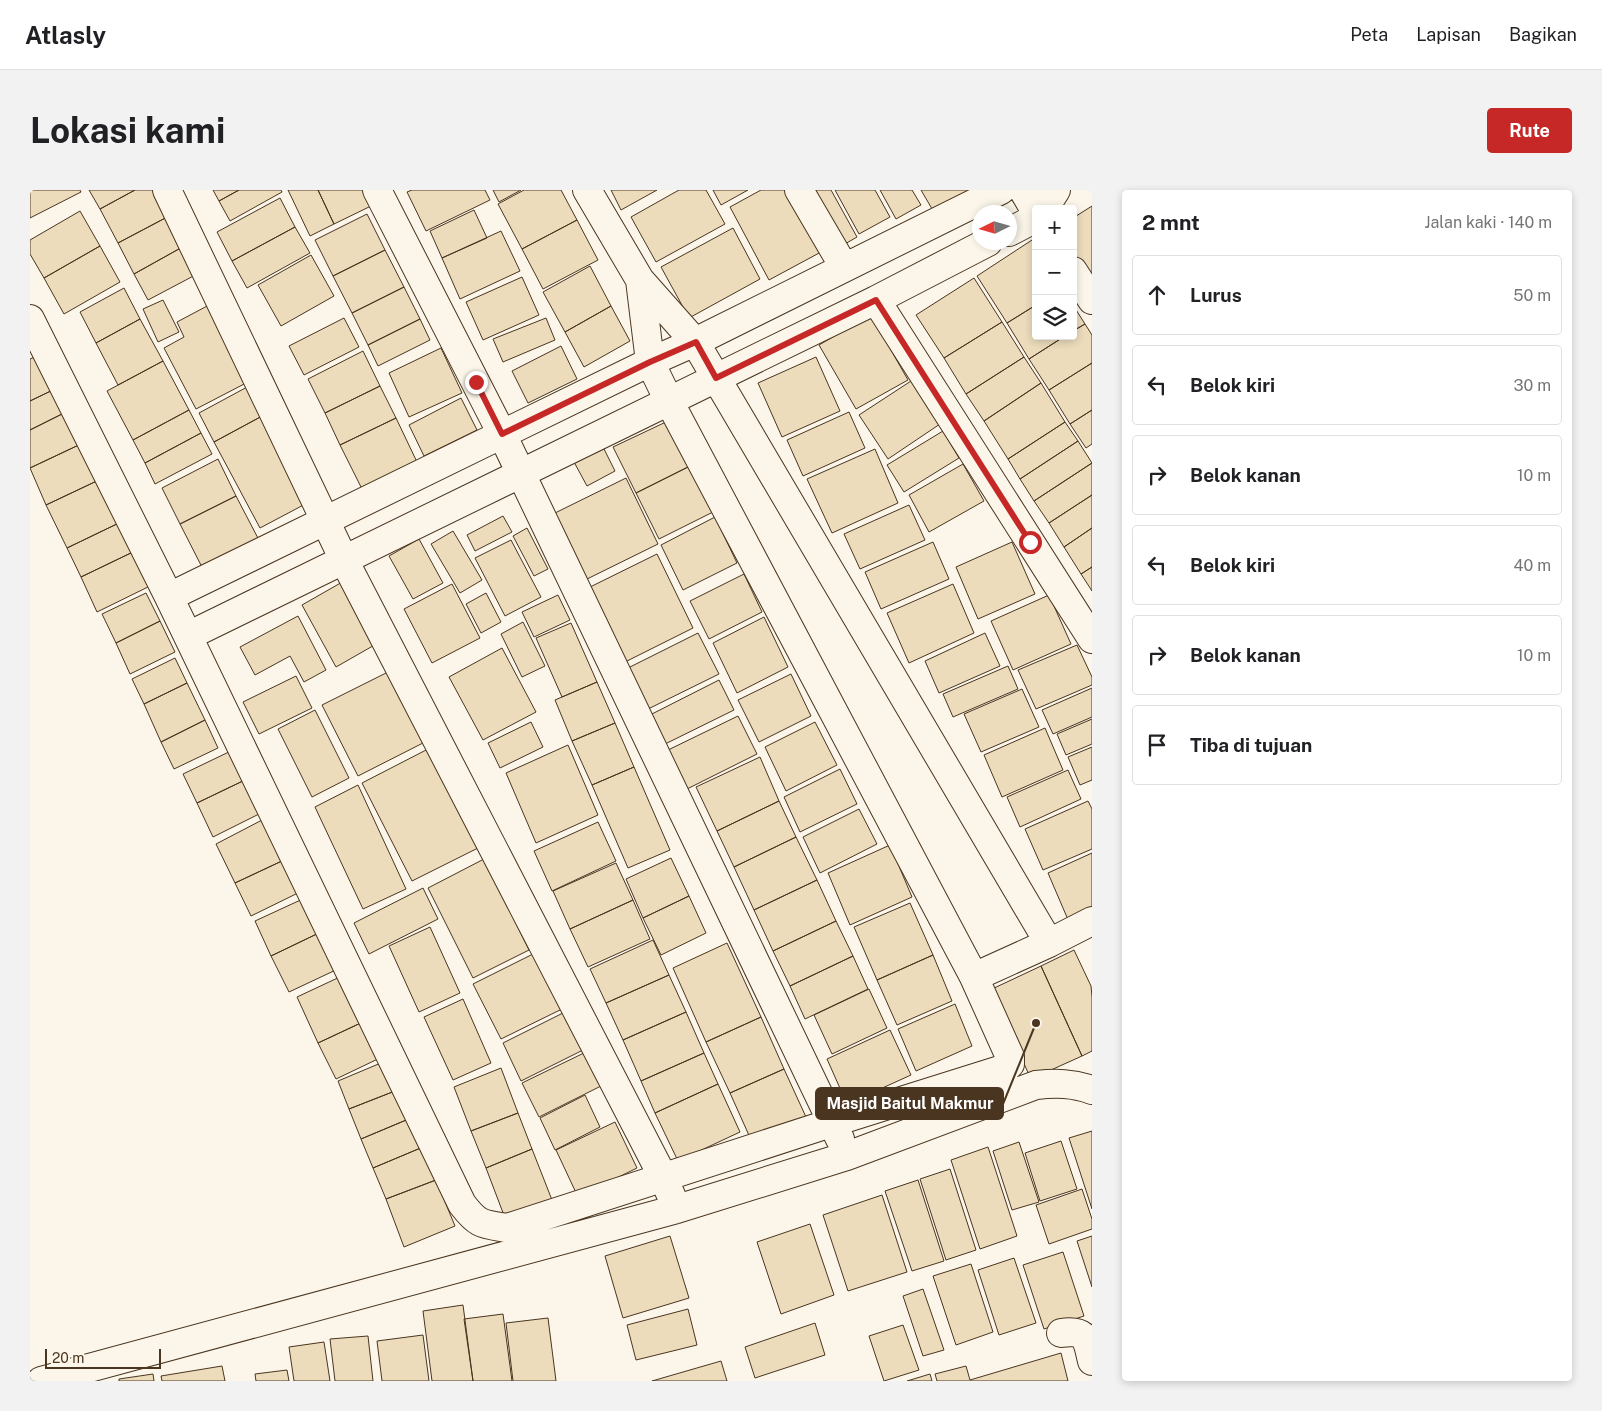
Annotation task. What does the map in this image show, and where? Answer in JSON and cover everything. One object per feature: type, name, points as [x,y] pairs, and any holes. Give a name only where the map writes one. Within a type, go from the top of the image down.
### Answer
[{"type":"street","points":[[167,190],[344,560],[664,1177],[677,1209]]},
{"type":"street","points":[[377,190],[521,473],[847,1156]]},
{"type":"street","points":[[587,190],[640,280],[696,342],[1049,943]]},
{"type":"street","points":[[799,190],[844,267]]},
{"type":"street","points":[[169,597],[650,362],[696,342],[1001,190]]},
{"type":"street","points":[[1024,190],[1032,205]]},
{"type":"street","points":[[1047,205],[1056,190]]},
{"type":"street","points":[[1017,228],[1032,220]]},
{"type":"street","points":[[188,636],[876,300],[973,250]]},
{"type":"street","points":[[1077,277],[1092,300]]},
{"type":"street","points":[[30,319],[169,597],[458,1195],[472,1218],[484,1224],[507,1228],[832,1122],[1006,1068],[1010,1064],[1010,1057],[974,978],[650,362],[640,280]]},
{"type":"street","points":[[876,300],[1092,639]]},
{"type":"street","points":[[974,978],[1049,943],[1092,920]]},
{"type":"street","points":[[41,1381],[677,1209],[847,1156],[1036,1085],[1054,1083],[1085,1088]]},
{"type":"street","points":[[1061,1333],[1070,1332],[1082,1335],[1086,1340],[1092,1361]]},
{"type":"building","points":[[30,190],[80,190],[81,192],[30,218]]},
{"type":"building","points":[[89,190],[135,190],[100,209]]},
{"type":"building","points":[[135,190],[157,190],[171,215],[118,243],[100,209]]},
{"type":"building","points":[[213,190],[239,190],[219,201]]},
{"type":"building","points":[[239,190],[281,190],[282,192],[230,221],[219,201]]},
{"type":"building","points":[[288,190],[318,190],[334,224],[310,236]]},
{"type":"building","points":[[318,190],[363,190],[371,206],[334,224]]},
{"type":"building","points":[[412,190],[485,190],[490,200],[426,231],[407,192]]},
{"type":"building","points":[[493,190],[521,190],[499,202]]},
{"type":"building","points":[[524,190],[561,190],[577,220],[522,249],[498,204]]},
{"type":"building","points":[[611,190],[657,190],[621,210]]},
{"type":"building","points":[[679,190],[706,190],[725,224],[656,262],[631,217]]},
{"type":"building","points":[[713,190],[748,190],[721,205]]},
{"type":"building","points":[[761,190],[787,190],[821,252],[769,280],[730,207]]},
{"type":"building","points":[[813,190],[831,190],[857,237],[838,248]]},
{"type":"building","points":[[835,190],[875,190],[890,217],[859,234]]},
{"type":"building","points":[[880,190],[912,190],[921,205],[896,219]]},
{"type":"building","points":[[921,190],[977,190],[935,214]]},
{"type":"building","points":[[280,198],[295,227],[232,261],[217,232]]},
{"type":"building","points":[[1092,206],[1092,290],[1077,268],[1077,215]]},
{"type":"building","points":[[474,210],[487,238],[442,258],[430,231]]},
{"type":"building","points":[[80,211],[100,246],[44,278],[30,254],[30,240]]},
{"type":"building","points":[[367,214],[385,250],[333,276],[315,240]]},
{"type":"building","points":[[171,215],[186,245],[134,274],[118,243]]},
{"type":"building","points":[[577,220],[598,260],[543,289],[522,249]]},
{"type":"building","points":[[295,227],[310,253],[247,288],[232,261]]},
{"type":"building","points":[[733,228],[760,279],[689,318],[661,267]]},
{"type":"building","points":[[501,231],[520,271],[460,299],[442,258]]},
{"type":"building","points":[[1032,240],[1032,307],[1007,323],[977,276]]},
{"type":"building","points":[[186,245],[201,272],[148,300],[134,274]]},
{"type":"building","points":[[100,246],[120,282],[64,314],[44,278]]},
{"type":"building","points":[[385,250],[404,287],[352,313],[333,276]]},
{"type":"building","points":[[311,255],[334,296],[281,326],[258,285]]},
{"type":"building","points":[[590,266],[611,306],[565,332],[543,292]]},
{"type":"building","points":[[522,277],[539,315],[483,340],[466,302]]},
{"type":"building","points":[[974,278],[1002,322],[944,358],[916,315]]},
{"type":"building","points":[[404,287],[420,319],[368,345],[352,313]]},
{"type":"building","points":[[124,288],[140,319],[96,343],[80,312]]},
{"type":"building","points":[[163,300],[179,332],[158,342],[143,309]]},
{"type":"building","points":[[209,305],[248,382],[196,409],[164,348],[184,337],[177,322]]},
{"type":"building","points":[[611,306],[630,341],[584,367],[565,332]]},
{"type":"building","points":[[1032,307],[1032,340],[1059,340],[1029,359],[1007,323]]},
{"type":"building","points":[[1077,311],[1085,324],[1077,329]]},
{"type":"building","points":[[871,315],[908,380],[856,409],[819,345]]},
{"type":"building","points":[[344,318],[359,347],[304,375],[289,346]]},
{"type":"building","points":[[546,318],[555,340],[503,362],[493,339]]},
{"type":"building","points":[[140,319],[163,361],[118,385],[96,343]]},
{"type":"building","points":[[420,319],[430,340],[378,366],[368,345]]},
{"type":"building","points":[[1002,322],[1024,357],[966,394],[944,358]]},
{"type":"building","points":[[1085,324],[1092,335],[1092,363],[1049,390],[1029,359],[1059,340],[1077,340],[1077,329]]},
{"type":"building","points":[[561,346],[577,379],[528,403],[512,371]]},
{"type":"building","points":[[441,348],[462,393],[409,417],[389,373]]},
{"type":"building","points":[[363,351],[380,386],[325,413],[308,379]]},
{"type":"building","points":[[41,354],[57,388],[30,401],[30,359]]},
{"type":"building","points":[[816,357],[840,411],[782,437],[758,383]]},
{"type":"building","points":[[1024,357],[1041,383],[984,421],[966,394]]},
{"type":"building","points":[[163,361],[189,410],[133,440],[107,391]]},
{"type":"building","points":[[1092,363],[1092,410],[1070,424],[1049,390]]},
{"type":"building","points":[[911,381],[940,424],[888,459],[859,415]]},
{"type":"building","points":[[1041,383],[1065,422],[1008,459],[984,421]]},
{"type":"building","points":[[249,386],[264,415],[214,442],[199,413]]},
{"type":"building","points":[[380,386],[396,418],[340,445],[325,413]]},
{"type":"building","points":[[57,388],[68,411],[30,430],[30,401]]},
{"type":"building","points":[[461,398],[477,430],[424,456],[409,425]]},
{"type":"building","points":[[189,410],[201,433],[145,463],[133,440]]},
{"type":"building","points":[[1092,410],[1092,444],[1086,448],[1070,424]]},
{"type":"building","points":[[68,411],[83,443],[30,468],[30,430]]},
{"type":"building","points":[[849,412],[865,448],[803,476],[787,440]]},
{"type":"building","points":[[264,415],[311,501],[260,528],[214,442]]},
{"type":"building","points":[[396,418],[417,462],[362,489],[340,445]]},
{"type":"building","points":[[668,421],[690,466],[636,493],[613,447]]},
{"type":"building","points":[[1065,422],[1078,441],[1020,479],[1008,459]]},
{"type":"building","points":[[943,431],[959,458],[904,492],[887,465]]},
{"type":"building","points":[[201,433],[212,454],[155,484],[145,463]]},
{"type":"building","points":[[1078,441],[1092,463],[1034,501],[1020,479]]},
{"type":"building","points":[[83,443],[101,479],[46,505],[30,468]]},
{"type":"building","points":[[603,447],[615,471],[587,486],[574,462]]},
{"type":"building","points":[[875,449],[898,503],[832,533],[807,479]]},
{"type":"building","points":[[218,459],[236,496],[180,524],[162,488]]},
{"type":"building","points":[[1092,463],[1092,495],[1049,523],[1034,501]]},
{"type":"building","points":[[963,464],[984,501],[929,532],[909,495]]},
{"type":"building","points":[[690,466],[713,512],[659,539],[636,493]]},
{"type":"building","points":[[626,478],[658,544],[587,579],[555,513]]},
{"type":"building","points":[[101,479],[121,522],[67,548],[46,505]]},
{"type":"building","points":[[1092,495],[1092,528],[1064,547],[1049,523]]},
{"type":"building","points":[[236,496],[260,542],[204,571],[180,524]]},
{"type":"building","points":[[909,505],[925,540],[860,569],[844,534]]},
{"type":"building","points":[[503,516],[512,532],[475,551],[467,535]]},
{"type":"building","points":[[715,517],[737,563],[683,590],[661,545]]},
{"type":"building","points":[[121,522],[135,551],[81,577],[67,548]]},
{"type":"building","points":[[527,528],[548,569],[534,576],[513,536]]},
{"type":"building","points":[[1092,528],[1092,567],[1081,574],[1064,547]]},
{"type":"building","points":[[453,531],[482,580],[460,593],[431,544]]},
{"type":"building","points":[[419,539],[443,583],[413,599],[389,556]]},
{"type":"building","points":[[511,540],[541,597],[505,616],[475,558]]},
{"type":"building","points":[[933,542],[949,579],[881,609],[865,572]]},
{"type":"building","points":[[1012,542],[1035,594],[978,619],[956,567]]},
{"type":"building","points":[[135,551],[152,585],[97,612],[81,577]]},
{"type":"building","points":[[657,554],[693,628],[623,663],[586,589]]},
{"type":"building","points":[[1092,567],[1092,591],[1081,574]]},
{"type":"building","points":[[744,574],[762,612],[709,639],[690,601]]},
{"type":"building","points":[[344,581],[378,643],[336,667],[302,605]]},
{"type":"building","points":[[452,584],[480,638],[432,663],[404,609]]},
{"type":"building","points":[[953,584],[974,633],[909,663],[887,613]]},
{"type":"building","points":[[146,593],[160,621],[116,643],[102,614]]},
{"type":"building","points":[[486,593],[501,622],[481,633],[466,604]]},
{"type":"building","points":[[558,595],[570,620],[534,637],[522,612]]},
{"type":"building","points":[[1049,595],[1071,644],[1013,670],[991,621]]},
{"type":"building","points":[[298,616],[326,670],[304,682],[290,656],[255,675],[240,647]]},
{"type":"building","points":[[764,617],[788,667],[737,693],[713,643]]},
{"type":"building","points":[[160,621],[175,652],[130,674],[116,643]]},
{"type":"building","points":[[523,622],[545,666],[522,677],[501,634]]},
{"type":"building","points":[[571,623],[597,682],[562,697],[536,638]]},
{"type":"building","points":[[698,633],[719,674],[644,711],[624,670]]},
{"type":"building","points":[[985,633],[1000,666],[939,693],[925,661]]},
{"type":"building","points":[[1077,645],[1092,677],[1092,685],[1036,709],[1018,670]]},
{"type":"building","points":[[502,648],[536,712],[483,740],[449,677]]},
{"type":"building","points":[[175,658],[187,683],[144,704],[132,679]]},
{"type":"building","points":[[1008,666],[1018,689],[953,717],[943,694]]},
{"type":"building","points":[[388,672],[423,743],[358,776],[322,705]]},
{"type":"building","points":[[791,674],[811,716],[759,742],[738,700]]},
{"type":"building","points":[[296,676],[312,708],[259,734],[243,702]]},
{"type":"building","points":[[719,680],[734,710],[661,746],[646,717]]},
{"type":"building","points":[[597,682],[615,723],[572,741],[555,700]]},
{"type":"building","points":[[187,683],[205,720],[161,742],[144,704]]},
{"type":"building","points":[[1092,688],[1092,717],[1053,734],[1042,710]]},
{"type":"building","points":[[1022,689],[1039,727],[981,752],[964,714]]},
{"type":"building","points":[[315,710],[349,778],[312,797],[278,729]]},
{"type":"building","points":[[738,716],[757,754],[685,790],[666,751]]},
{"type":"building","points":[[1092,719],[1092,744],[1066,755],[1057,734]]},
{"type":"building","points":[[205,720],[218,748],[174,769],[161,742]]},
{"type":"building","points":[[531,722],[543,747],[500,768],[488,743]]},
{"type":"building","points":[[815,722],[837,765],[786,791],[765,747]]},
{"type":"building","points":[[615,723],[634,767],[592,785],[572,741]]},
{"type":"building","points":[[1045,728],[1063,770],[1002,797],[984,755]]},
{"type":"building","points":[[568,745],[598,815],[536,843],[506,773]]},
{"type":"building","points":[[1092,747],[1092,780],[1080,785],[1068,757]]},
{"type":"building","points":[[428,749],[478,848],[412,881],[362,783]]},
{"type":"building","points":[[233,750],[247,779],[197,803],[183,774]]},
{"type":"building","points":[[760,757],[779,801],[717,831],[696,787]]},
{"type":"building","points":[[634,767],[670,850],[628,868],[592,785]]},
{"type":"building","points":[[840,769],[857,804],[800,832],[784,797]]},
{"type":"building","points":[[1068,770],[1081,799],[1020,827],[1007,797]]},
{"type":"building","points":[[247,779],[263,812],[213,837],[197,803]]},
{"type":"building","points":[[358,785],[406,889],[363,909],[315,807]]},
{"type":"building","points":[[779,801],[796,837],[734,867],[717,831]]},
{"type":"building","points":[[1088,801],[1092,809],[1092,849],[1043,870],[1025,829]]},
{"type":"building","points":[[859,809],[877,844],[820,873],[803,837]]},
{"type":"building","points":[[264,819],[284,860],[235,883],[216,844]]},
{"type":"building","points":[[598,822],[616,861],[552,891],[534,851]]},
{"type":"building","points":[[796,837],[817,880],[754,910],[734,867]]},
{"type":"building","points":[[890,845],[912,897],[850,925],[828,873]]},
{"type":"building","points":[[1092,853],[1092,911],[1069,922],[1048,873]]},
{"type":"building","points":[[671,858],[689,896],[643,918],[626,879]]},
{"type":"building","points":[[484,859],[529,950],[473,978],[428,888]]},
{"type":"building","points":[[284,860],[300,892],[251,916],[235,883]]},
{"type":"building","points":[[616,863],[633,900],[570,929],[553,891]]},
{"type":"building","points":[[817,880],[836,921],[773,951],[754,910]]},
{"type":"building","points":[[423,888],[438,919],[369,954],[354,923]]},
{"type":"building","points":[[689,896],[706,933],[661,955],[643,918]]},
{"type":"building","points":[[307,897],[323,931],[271,956],[255,921]]},
{"type":"building","points":[[633,900],[650,939],[588,967],[570,929]]},
{"type":"building","points":[[910,903],[933,955],[877,980],[854,927]]},
{"type":"building","points":[[836,921],[853,956],[790,986],[773,951]]},
{"type":"building","points":[[430,927],[460,993],[419,1012],[389,946]]},
{"type":"building","points":[[323,931],[340,968],[289,992],[271,956]]},
{"type":"building","points":[[653,940],[669,975],[606,1003],[590,969]]},
{"type":"building","points":[[727,943],[761,1017],[706,1042],[673,968]]},
{"type":"building","points":[[1074,950],[1091,986],[1092,997],[1092,1051],[1082,1056],[1041,966]]},
{"type":"building","points":[[537,952],[564,1008],[501,1039],[473,984]]},
{"type":"building","points":[[933,955],[952,1001],[897,1025],[877,980]]},
{"type":"building","points":[[853,956],[868,989],[805,1019],[790,986]]},
{"type":"building","points":[[1041,966],[1082,1056],[1031,1079],[990,990]]},
{"type":"building","points":[[344,975],[365,1021],[318,1043],[297,997]]},
{"type":"building","points":[[669,975],[686,1012],[623,1040],[606,1003]]},
{"type":"building","points":[[869,989],[887,1028],[832,1054],[814,1015]]},
{"type":"building","points":[[463,999],[491,1063],[453,1080],[424,1017]]},
{"type":"building","points":[[955,1004],[972,1046],[916,1071],[898,1029]]},
{"type":"building","points":[[567,1011],[585,1049],[521,1081],[503,1043]]},
{"type":"building","points":[[686,1012],[704,1053],[641,1081],[623,1040]]},
{"type":"building","points":[[761,1017],[784,1069],[730,1093],[706,1042]]},
{"type":"building","points":[[365,1021],[382,1057],[336,1079],[318,1043]]},
{"type":"building","points":[[890,1030],[911,1075],[847,1104],[827,1059]]},
{"type":"building","points":[[586,1052],[603,1085],[539,1117],[522,1083]]},
{"type":"building","points":[[704,1053],[718,1084],[655,1113],[641,1081]]},
{"type":"building","points":[[388,1060],[400,1089],[349,1109],[338,1081]]},
{"type":"building","points":[[501,1068],[518,1113],[471,1131],[454,1087]]},
{"type":"building","points":[[784,1069],[806,1117],[752,1142],[730,1093]]},
{"type":"building","points":[[718,1084],[740,1132],[678,1161],[655,1113]]},
{"type":"building","points":[[400,1089],[411,1118],[361,1139],[349,1109]]},
{"type":"building","points":[[585,1095],[600,1127],[555,1150],[540,1118]]},
{"type":"building","points":[[518,1113],[532,1149],[486,1168],[471,1131]]},
{"type":"building","points":[[411,1118],[423,1147],[373,1168],[361,1139]]},
{"type":"building","points":[[615,1122],[637,1168],[578,1197],[556,1150]]},
{"type":"building","points":[[1092,1131],[1092,1209],[1069,1138]]},
{"type":"building","points":[[1061,1141],[1077,1189],[1040,1201],[1025,1153]]},
{"type":"building","points":[[1019,1142],[1039,1202],[1012,1210],[993,1151]]},
{"type":"building","points":[[423,1147],[436,1180],[386,1199],[373,1168]]},
{"type":"building","points":[[988,1147],[1017,1236],[980,1249],[951,1160]]},
{"type":"building","points":[[532,1149],[552,1200],[505,1218],[486,1168]]},
{"type":"building","points":[[950,1169],[976,1250],[946,1260],[920,1179]]},
{"type":"building","points":[[436,1180],[455,1226],[404,1247],[386,1199]]},
{"type":"building","points":[[918,1180],[944,1261],[912,1271],[885,1191]]},
{"type":"building","points":[[1082,1189],[1092,1219],[1092,1229],[1049,1244],[1036,1205]]},
{"type":"building","points":[[882,1195],[907,1272],[848,1291],[823,1215]]},
{"type":"building","points":[[810,1224],[834,1295],[781,1314],[757,1242]]},
{"type":"building","points":[[670,1236],[689,1298],[623,1318],[605,1256]]},
{"type":"building","points":[[1092,1236],[1092,1287],[1077,1241]]},
{"type":"building","points":[[1063,1252],[1084,1316],[1044,1329],[1023,1265]]},
{"type":"building","points":[[1014,1258],[1036,1323],[999,1335],[978,1270]]},
{"type":"building","points":[[971,1264],[993,1332],[956,1345],[933,1276]]},
{"type":"building","points":[[923,1289],[944,1350],[923,1356],[903,1296]]},
{"type":"building","points":[[463,1305],[473,1381],[432,1381],[423,1311]]},
{"type":"building","points":[[688,1309],[697,1345],[636,1360],[627,1325]]},
{"type":"building","points":[[503,1314],[512,1381],[473,1381],[464,1319]]},
{"type":"building","points":[[548,1318],[556,1381],[513,1381],[506,1323]]},
{"type":"building","points":[[815,1323],[825,1355],[755,1378],[745,1347]]},
{"type":"building","points":[[903,1325],[919,1370],[884,1381],[869,1336]]},
{"type":"building","points":[[423,1335],[429,1381],[382,1381],[377,1341]]},
{"type":"building","points":[[368,1336],[373,1381],[335,1381],[330,1339]]},
{"type":"building","points":[[324,1342],[330,1381],[294,1381],[289,1347]]},
{"type":"building","points":[[1061,1353],[1068,1381],[937,1381],[935,1374],[966,1366],[970,1380]]},
{"type":"building","points":[[721,1361],[727,1381],[652,1381]]},
{"type":"building","points":[[222,1366],[225,1381],[162,1381],[161,1376]]},
{"type":"building","points":[[287,1370],[289,1381],[256,1381],[255,1374]]},
{"type":"building","points":[[153,1374],[154,1381],[119,1381],[119,1379]]},
{"type":"building","points":[[930,1374],[932,1381],[907,1381]]},
{"type":"place","name":"Masjid Baitul Makmur","points":[[1036,1023]]},
{"type":"route","points":[[476,382],[502,434],[650,362],[696,342],[716,378],[876,300],[1030,542]]}]
